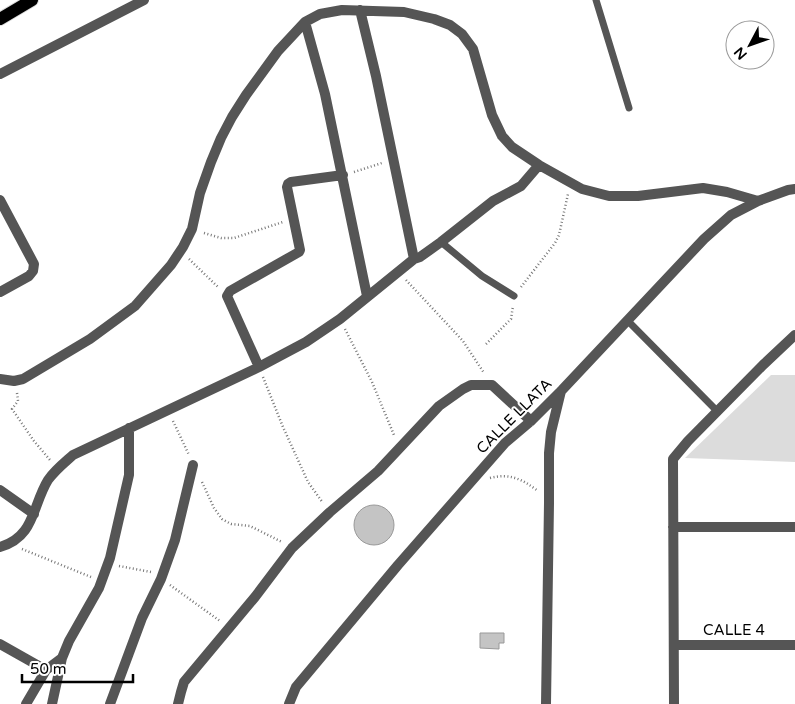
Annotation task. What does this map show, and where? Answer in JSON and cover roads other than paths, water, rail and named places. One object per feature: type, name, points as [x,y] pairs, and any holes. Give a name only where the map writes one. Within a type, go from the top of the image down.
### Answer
[{"type":"main road","points":[[0,19],[32,0]]},
{"type":"street","points":[[0,74],[144,0]]},
{"type":"street","points":[[0,379],[23,379],[90,338],[135,306],[171,265],[181,251],[192,229],[200,193],[211,162],[232,117],[246,94],[278,51],[305,22],[320,14],[342,10],[404,12],[450,25],[462,34],[473,49],[492,115],[502,136],[512,147],[539,165],[582,189],[609,196],[638,196],[703,188],[727,192],[758,202]]},
{"type":"street","points":[[360,10],[376,76],[414,259]]},
{"type":"street","points":[[305,22],[325,94],[367,296]]},
{"type":"street","points":[[5,545],[25,531],[47,482],[57,469],[74,455],[259,367],[306,342],[340,319],[414,259],[420,257],[441,242],[494,201],[521,186],[539,165]]},
{"type":"street","points":[[259,367],[227,296],[230,291],[299,252],[288,184],[290,182],[343,175]]},
{"type":"street","name":"CALLE LLATA","points":[[288,704],[296,687],[470,482],[505,443],[562,390],[704,239],[731,216],[758,202],[795,189]]},
{"type":"street","points":[[0,200],[34,264],[33,271],[29,276],[0,292]]},
{"type":"street","points":[[674,704],[673,459],[688,441],[795,335]]},
{"type":"street","points":[[178,704],[184,682],[255,597],[292,548],[378,471],[439,406],[471,385],[492,385],[530,421]]},
{"type":"street","points":[[546,704],[549,453],[551,432],[562,390]]},
{"type":"street","points":[[52,704],[62,658],[69,641],[101,582],[110,558],[129,475],[129,428]]},
{"type":"street","points":[[110,704],[142,618],[161,578],[175,540],[193,465]]},
{"type":"street","points":[[0,490],[34,514]]},
{"type":"street","points":[[673,527],[795,527]]},
{"type":"street","points":[[0,644],[46,670]]},
{"type":"street","name":"CALLE 4","points":[[674,645],[795,645]]},
{"type":"street","points":[[26,704],[46,670],[62,658]]},
{"type":"lane","points":[[596,0],[628,108]]},
{"type":"lane","points":[[441,242],[482,276],[514,296]]},
{"type":"lane","points":[[627,320],[718,412]]}]
